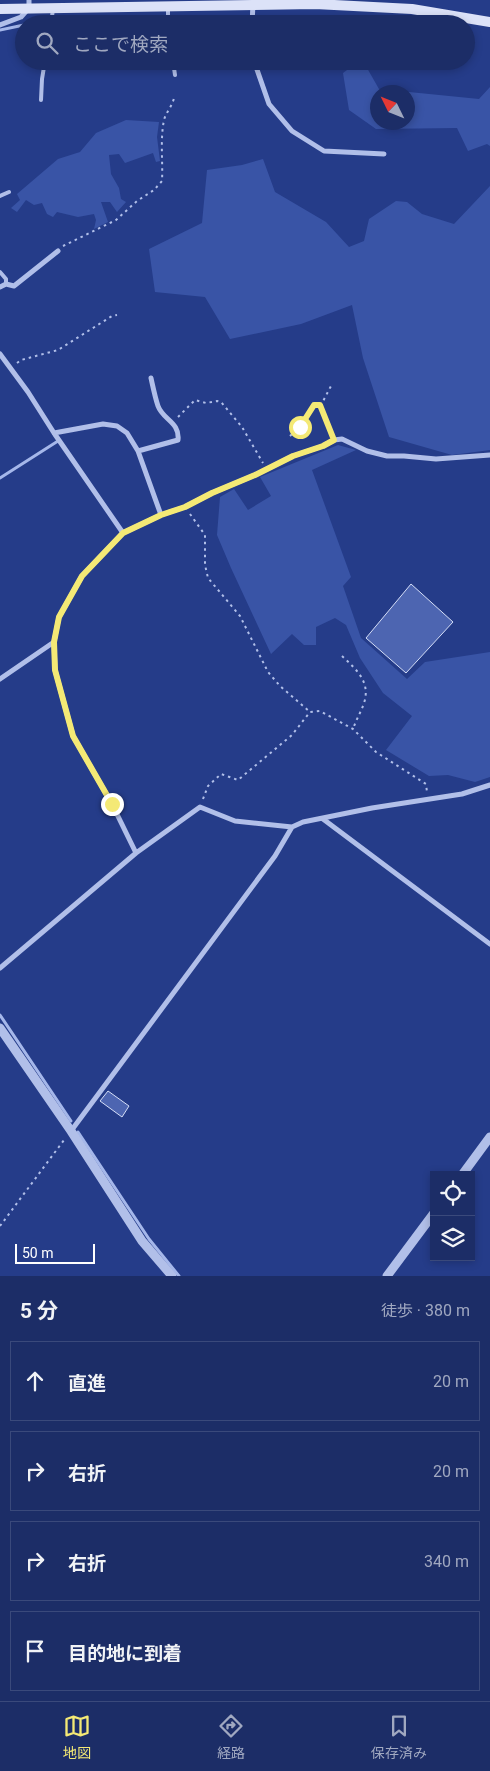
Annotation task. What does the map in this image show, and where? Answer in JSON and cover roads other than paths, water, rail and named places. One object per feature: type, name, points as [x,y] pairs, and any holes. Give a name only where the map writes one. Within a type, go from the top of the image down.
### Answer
[{"type":"main road","points":[[0,9],[29,4],[53,8],[315,2],[412,9],[448,15]]},
{"type":"main road","points":[[475,20],[490,22]]},
{"type":"street","points":[[22,15],[29,4]]},
{"type":"street","points":[[253,15],[254,4]]},
{"type":"street","points":[[0,25],[15,19]]},
{"type":"street","points":[[257,70],[269,104],[292,131],[324,151],[384,154]]},
{"type":"street","points":[[0,288],[6,284],[14,286],[58,251]]},
{"type":"street","points":[[0,354],[28,392],[123,533]]},
{"type":"street","points":[[138,451],[178,440],[179,434],[172,422],[159,408],[151,378]]},
{"type":"street","points":[[54,433],[103,424],[117,426],[128,433],[138,451],[161,515]]},
{"type":"street","points":[[136,853],[112,804],[73,736],[55,670],[54,642],[59,617],[82,576],[123,533],[161,515],[185,507],[293,456],[323,446],[334,440],[342,440],[367,451],[387,456],[436,459],[490,455]]},
{"type":"street","points":[[0,678],[54,642]]},
{"type":"street","points":[[0,968],[136,853],[200,807],[235,821],[292,827],[303,822],[372,808],[462,794],[490,785]]},
{"type":"street","points":[[322,819],[490,944]]},
{"type":"street","points":[[71,1131],[275,856],[292,827]]},
{"type":"street","points":[[0,1028],[71,1131],[142,1241],[172,1276]]},
{"type":"street","points":[[465,1171],[490,1137]]},
{"type":"street","points":[[387,1276],[432,1216]]},
{"type":"lane","points":[[52,15],[53,8]]},
{"type":"lane","points":[[41,100],[44,70]]},
{"type":"lane","points":[[175,70],[176,76]]},
{"type":"lane","points":[[0,196],[9,192]]},
{"type":"lane","points":[[0,272],[6,279],[6,284]]},
{"type":"waterway","points":[[0,30],[15,27]]},
{"type":"waterway","points":[[0,478],[58,441]]},
{"type":"waterway","points":[[0,1015],[71,1121]]},
{"type":"waterway","points":[[78,1132],[149,1239],[179,1276]]}]
